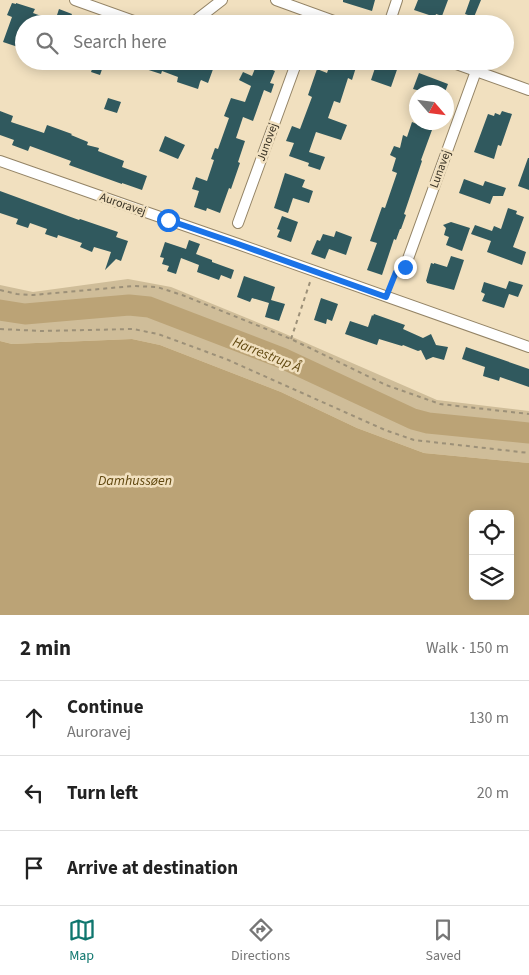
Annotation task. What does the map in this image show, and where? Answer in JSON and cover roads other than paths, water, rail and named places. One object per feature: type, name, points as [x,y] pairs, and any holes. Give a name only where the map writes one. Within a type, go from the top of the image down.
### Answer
[{"type":"street","points":[[75,0],[117,15]]},
{"type":"street","points":[[203,15],[222,0]]},
{"type":"street","points":[[276,0],[304,15]]},
{"type":"street","points":[[391,15],[397,0]]},
{"type":"street","name":"Junovej","points":[[238,223],[293,70]]},
{"type":"street","points":[[476,71],[529,90]]},
{"type":"street","name":"Lunavej","points":[[405,267],[476,71]]},
{"type":"street","name":"Auroravej","points":[[0,160],[529,347]]},
{"type":"water","name":"Damhussøen","points":[[132,339],[160,345],[281,392],[357,428],[424,453],[529,463],[529,615],[0,615],[0,341],[12,344]]},
{"type":"waterway","name":"Harrestrup Å","points":[[0,310],[25,314],[129,305],[149,307],[282,358],[413,419],[428,423],[529,433]]}]
